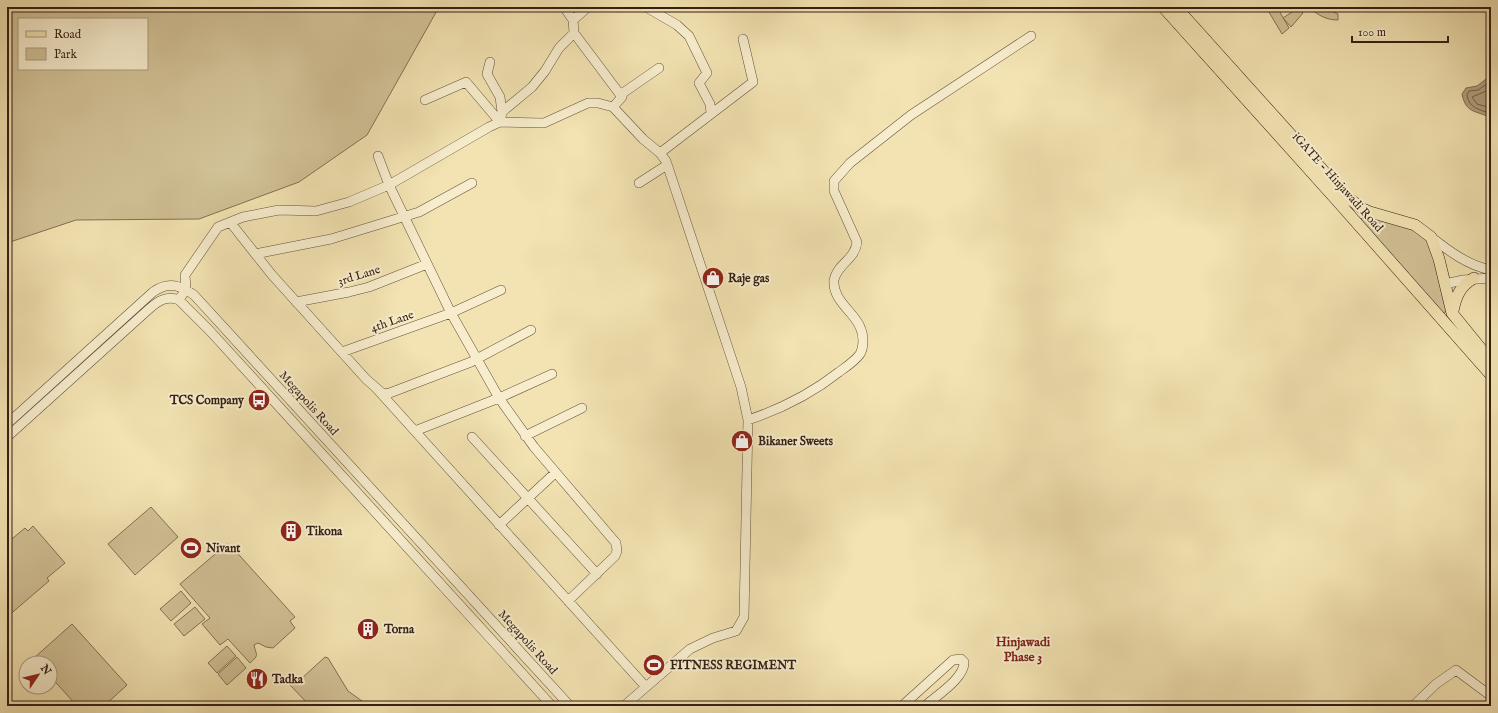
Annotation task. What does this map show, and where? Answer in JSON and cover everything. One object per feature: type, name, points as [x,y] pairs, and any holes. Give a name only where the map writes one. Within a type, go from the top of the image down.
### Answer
[{"type":"main road","name":"iGATE - Hinjawadi Road","points":[[1163,7],[1353,218],[1491,375]]},
{"type":"main road","name":"iGATE - Hinjawadi Road","points":[[1176,7],[1347,197],[1363,209],[1415,225],[1424,230],[1431,237]]},
{"type":"main road","points":[[1353,218],[1363,209]]},
{"type":"main road","points":[[1431,237],[1435,246],[1452,313],[1491,361]]},
{"type":"main road","points":[[1452,313],[1459,291],[1467,282],[1474,278]]},
{"type":"street","points":[[564,7],[573,20],[574,34],[622,97],[613,107]]},
{"type":"street","points":[[573,20],[588,7]]},
{"type":"street","points":[[646,7],[677,25],[689,36],[707,73],[699,83],[710,104],[711,113]]},
{"type":"street","points":[[502,112],[532,87],[545,71],[559,48],[574,34]]},
{"type":"street","points":[[748,420],[774,412],[812,392],[845,367],[860,353],[864,339],[860,327],[847,311],[837,295],[834,281],[839,269],[856,251],[857,242],[834,191],[834,181],[850,163],[911,115],[1031,36]]},
{"type":"street","points":[[660,153],[753,82],[743,39]]},
{"type":"street","points":[[490,62],[487,74],[500,97],[502,112],[500,122]]},
{"type":"street","points":[[620,95],[659,68]]},
{"type":"street","points":[[425,100],[466,82],[500,122]]},
{"type":"street","points":[[7,437],[149,309],[165,298],[174,298],[179,300],[186,289],[184,275],[218,227],[243,217],[278,210],[316,211],[349,202],[389,185],[500,122],[544,123],[588,103],[598,103],[613,107],[643,139],[660,153],[668,165],[741,387],[748,420],[744,617],[736,631],[713,638],[690,649],[624,706]]},
{"type":"street","points":[[378,156],[389,185],[451,313],[475,358],[499,398],[525,436],[616,543],[617,551],[615,556],[568,601]]},
{"type":"street","points":[[639,183],[668,165]]},
{"type":"street","points":[[255,254],[331,239],[420,212],[472,183]]},
{"type":"street","points":[[230,222],[296,302],[376,388],[646,687]]},
{"type":"street","points":[[1431,237],[1461,259],[1491,270]]},
{"type":"street","name":"3rd Lane","points":[[296,302],[369,287],[427,264]]},
{"type":"street","points":[[1445,284],[1474,278],[1491,278]]},
{"type":"street","name":"Megapolis Road","points":[[7,424],[153,292],[166,285],[177,285],[186,289],[194,294],[570,706]]},
{"type":"street","name":"4th Lane","points":[[342,352],[451,313],[501,290]]},
{"type":"street","name":"Megapolis Road","points":[[179,300],[210,331],[552,706]]},
{"type":"street","points":[[376,388],[382,393],[387,394],[471,362],[475,358],[531,330]]},
{"type":"street","points":[[415,431],[499,398],[552,374]]},
{"type":"street","points":[[525,436],[582,408]]},
{"type":"street","points":[[472,438],[529,498],[597,574]]},
{"type":"street","points":[[499,525],[555,473]]},
{"type":"street","points":[[902,706],[953,660],[961,659],[964,662],[965,668],[960,675],[925,706]]},
{"type":"street","points":[[1413,706],[1436,684],[1456,670],[1491,696]]},
{"type":"green space","points":[[7,7],[439,7],[367,135],[299,182],[199,219],[76,220],[7,243]]},
{"type":"green space","points":[[1266,7],[1277,7],[1289,28],[1282,34]]},
{"type":"green space","points":[[1317,7],[1322,7],[1338,14],[1338,20],[1324,17],[1312,10]]},
{"type":"green space","points":[[1298,8],[1303,13],[1291,27],[1283,18]]},
{"type":"green space","points":[[1364,216],[1386,221],[1423,235],[1431,249],[1447,311],[1443,313],[1362,222],[1361,219]]},
{"type":"green space","points":[[151,507],[178,537],[135,575],[108,544]]},
{"type":"green space","points":[[33,526],[65,563],[47,578],[49,581],[7,617],[7,543],[25,528],[28,531]]},
{"type":"green space","points":[[227,544],[231,546],[295,617],[290,621],[295,628],[273,648],[266,647],[258,643],[254,645],[256,656],[250,663],[228,639],[220,645],[202,624],[210,618],[180,584]]},
{"type":"green space","points":[[181,591],[191,603],[171,621],[160,609]]},
{"type":"green space","points":[[195,607],[205,619],[184,636],[174,624]]},
{"type":"green space","points":[[72,624],[127,685],[104,706],[77,706],[58,685],[58,655],[37,655]]},
{"type":"green space","points":[[227,646],[236,656],[217,673],[208,663]]},
{"type":"green space","points":[[237,657],[246,668],[227,685],[218,674]]},
{"type":"green space","points":[[325,657],[328,658],[348,691],[369,706],[310,706],[289,684],[290,680],[301,679]]},
{"type":"water","points":[[1486,79],[1491,81],[1491,118],[1469,108],[1466,105],[1462,94],[1466,88],[1477,86]]},
{"type":"place","name":"Raje gas","points":[[713,278]]},
{"type":"place","name":"TCS Company","points":[[259,400]]},
{"type":"place","name":"Bikaner Sweets","points":[[742,441]]},
{"type":"place","name":"Tikona","points":[[291,531]]},
{"type":"place","name":"Nivant","points":[[191,548]]},
{"type":"place","name":"Torna","points":[[368,629]]},
{"type":"place","name":"FITNESS REGIMENT","points":[[654,665]]},
{"type":"place","name":"Tadka","points":[[257,679]]},
{"type":"district","name":"Hinjawadi Phase 3","points":[[1023,648]]}]
